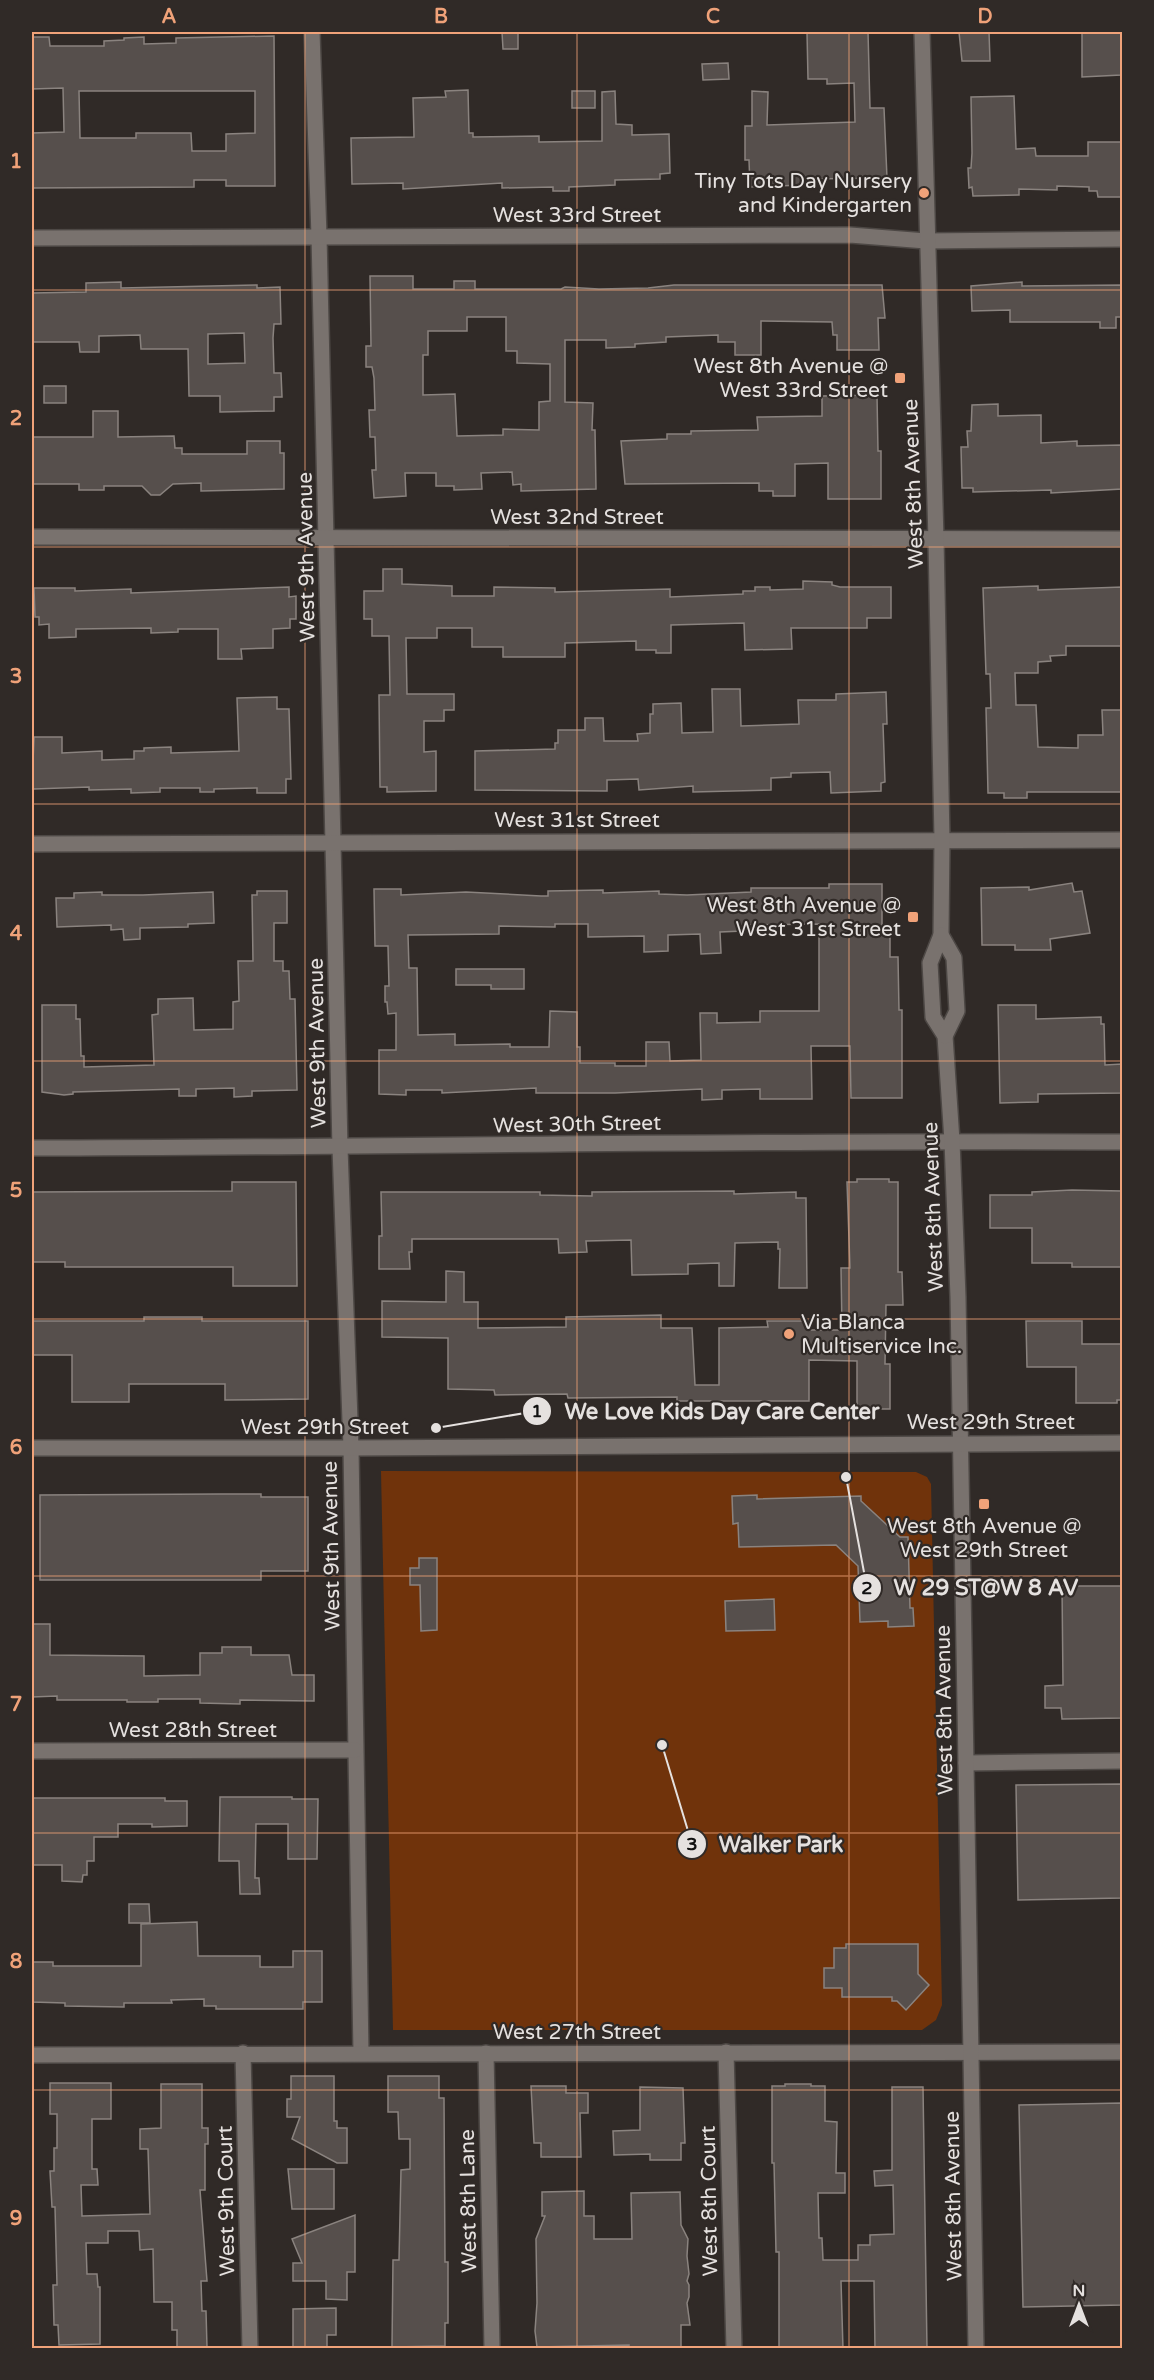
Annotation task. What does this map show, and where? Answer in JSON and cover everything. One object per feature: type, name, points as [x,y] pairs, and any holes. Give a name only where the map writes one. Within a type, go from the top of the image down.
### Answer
[{"type":"street","name":"West 9th Avenue","points":[[312,32],[327,538],[340,1148],[351,1448],[361,2053]]},
{"type":"street","name":"West 8th Avenue","points":[[922,32],[942,839],[941,935],[930,963],[933,1017],[945,1036],[958,1296],[976,2349]]},
{"type":"street","name":"West 33rd Street","points":[[32,238],[850,235],[926,241],[1122,239]]},
{"type":"street","name":"West 32nd Street","points":[[32,537],[1122,539]]},
{"type":"street","name":"West 31st Street","points":[[32,843],[1122,840]]},
{"type":"street","name":"West 8th Avenue","points":[[941,935],[954,958],[957,1011],[945,1036]]},
{"type":"street","name":"West 30th Street","points":[[32,1148],[340,1148],[952,1141],[1122,1142]]},
{"type":"street","name":"West 29th Street","points":[[32,1448],[1122,1443]]},
{"type":"street","name":"West 28th Street","points":[[32,1751],[355,1750]]},
{"type":"street","points":[[966,1763],[1122,1761]]},
{"type":"street","name":"West 8th Court","points":[[726,2052],[734,2349]]},
{"type":"street","name":"West 27th Street","points":[[32,2055],[1122,2052]]},
{"type":"street","name":"West 9th Court","points":[[243,2053],[250,2349]]},
{"type":"street","name":"West 8th Lane","points":[[486,2053],[492,2349]]},
{"type":"shaded area","points":[[381,1471],[916,1472],[927,1477],[931,1484],[942,2005],[936,2020],[922,2030],[393,2030]]},
{"type":"building","points":[[502,32],[518,32],[518,49],[503,49]]},
{"type":"building","points":[[807,32],[868,32],[870,108],[884,108],[887,178],[804,179],[804,185],[750,187],[749,160],[745,160],[745,126],[752,126],[752,91],[768,92],[767,125],[855,122],[854,83],[827,84],[827,79],[808,79]]},
{"type":"building","points":[[959,32],[989,32],[990,61],[962,61]]},
{"type":"building","points":[[1082,32],[1122,32],[1121,75],[1082,77]]},
{"type":"building","points":[[274,36],[275,186],[226,186],[226,180],[194,180],[194,187],[32,188],[32,133],[64,132],[63,88],[32,89],[32,37],[49,37],[50,46],[104,46],[104,41],[144,37],[144,44],[176,43],[176,38]],"holes":[[[79,91],[255,91],[255,133],[226,134],[226,151],[192,151],[191,133],[136,133],[136,138],[80,138]]]},
{"type":"building","points":[[728,63],[729,79],[703,80],[702,64]]},
{"type":"building","points":[[468,90],[469,133],[473,133],[473,137],[539,136],[539,142],[602,141],[602,92],[615,91],[616,124],[632,125],[632,135],[669,134],[670,173],[660,174],[660,179],[615,180],[615,185],[569,187],[569,191],[553,191],[553,187],[502,188],[502,183],[403,189],[403,183],[352,184],[351,138],[414,137],[413,98],[446,97],[445,91]]},
{"type":"building","points":[[572,91],[595,91],[595,108],[572,108]]},
{"type":"building","points":[[1014,96],[1016,149],[1035,148],[1036,156],[1088,156],[1088,142],[1122,142],[1122,197],[1098,197],[1097,191],[1089,191],[1089,187],[1057,186],[1057,190],[1019,189],[1019,195],[973,196],[972,187],[969,188],[968,168],[971,168],[972,153],[971,97]]},
{"type":"building","points":[[370,276],[413,276],[413,289],[454,289],[454,281],[475,281],[475,289],[561,289],[565,287],[599,289],[674,285],[882,285],[885,318],[878,318],[879,350],[837,350],[837,335],[833,335],[832,322],[761,321],[761,355],[735,355],[735,342],[718,342],[718,335],[666,337],[666,342],[635,344],[635,347],[606,348],[606,340],[565,340],[565,402],[593,403],[592,430],[595,430],[596,489],[521,491],[521,484],[513,485],[512,472],[481,473],[482,489],[454,490],[454,486],[436,486],[436,473],[405,473],[406,496],[374,498],[372,470],[376,470],[375,437],[370,437],[369,410],[375,410],[374,378],[372,367],[366,367],[366,346],[371,346]],"holes":[[[467,317],[506,317],[506,351],[517,351],[517,363],[550,364],[550,401],[539,402],[539,430],[503,429],[503,435],[457,436],[455,394],[423,395],[423,355],[428,355],[428,331],[467,331]]]},
{"type":"building","points":[[121,282],[121,288],[257,285],[257,288],[280,287],[281,324],[274,324],[273,338],[274,373],[281,373],[282,397],[274,397],[274,411],[220,412],[220,396],[189,396],[188,349],[141,349],[140,335],[99,336],[99,352],[80,352],[79,342],[32,342],[32,293],[86,292],[86,283]],"holes":[[[244,333],[245,363],[208,364],[208,334]]]},
{"type":"building","points":[[1022,282],[1022,286],[1122,285],[1122,317],[1116,317],[1116,328],[1100,328],[1100,322],[1010,322],[1010,310],[972,311],[971,286]]},
{"type":"building","points":[[44,386],[66,386],[66,403],[44,403]]},
{"type":"building","points":[[877,395],[878,451],[881,451],[881,499],[828,499],[828,463],[795,464],[795,496],[773,496],[773,491],[759,491],[759,483],[625,484],[621,441],[667,439],[667,434],[691,434],[691,431],[758,430],[757,417],[822,416],[822,396]]},
{"type":"building","points":[[998,404],[998,416],[1041,415],[1041,443],[1077,441],[1077,446],[1122,445],[1122,489],[1051,493],[1051,490],[973,492],[973,488],[962,488],[961,447],[968,447],[967,431],[971,431],[972,405]]},
{"type":"building","points":[[93,411],[118,411],[118,437],[174,436],[175,448],[182,448],[182,454],[247,454],[247,441],[280,441],[280,453],[284,453],[284,489],[201,491],[201,483],[173,484],[160,495],[151,495],[142,486],[104,486],[104,490],[79,490],[79,484],[32,484],[32,437],[93,437]]},
{"type":"building","points":[[383,569],[402,569],[402,584],[452,586],[452,596],[494,596],[494,587],[555,588],[555,592],[670,589],[670,597],[743,594],[743,591],[755,591],[755,587],[770,587],[770,590],[803,589],[803,581],[832,582],[832,585],[840,587],[891,587],[891,618],[867,618],[867,628],[791,628],[792,649],[745,650],[744,623],[671,625],[671,653],[636,650],[636,641],[565,643],[565,657],[503,657],[503,647],[472,647],[472,628],[437,628],[437,638],[406,638],[407,694],[454,694],[454,710],[444,710],[444,721],[424,721],[424,752],[436,751],[436,791],[387,792],[387,787],[380,787],[379,695],[390,695],[389,636],[372,636],[372,619],[364,619],[364,591],[383,591]]},
{"type":"building","points":[[1038,586],[1038,590],[1122,587],[1122,646],[1066,646],[1066,655],[1050,656],[1051,661],[1038,662],[1038,673],[1015,673],[1016,705],[1036,705],[1038,747],[1078,748],[1078,735],[1103,735],[1102,710],[1122,710],[1122,792],[1027,792],[1027,798],[1004,798],[1004,793],[988,793],[986,708],[991,708],[990,674],[986,674],[983,588]]},
{"type":"building","points":[[289,587],[289,597],[296,596],[296,619],[290,619],[290,628],[273,629],[273,648],[241,649],[242,659],[218,659],[218,629],[178,629],[178,632],[151,633],[151,628],[76,629],[76,637],[49,638],[49,624],[39,625],[39,617],[35,617],[34,588],[75,588],[75,591],[131,589],[131,593]]},
{"type":"building","points":[[712,689],[740,689],[741,726],[799,724],[798,700],[836,700],[836,694],[886,692],[887,724],[883,724],[885,782],[881,783],[881,791],[831,793],[830,772],[791,773],[791,777],[771,778],[771,790],[693,792],[693,786],[639,790],[638,779],[607,780],[607,791],[475,790],[475,751],[555,749],[555,743],[558,743],[558,730],[585,730],[585,718],[603,718],[604,741],[638,741],[637,734],[650,733],[650,714],[653,714],[653,704],[681,703],[682,733],[713,732]]},
{"type":"building","points":[[277,697],[277,709],[289,709],[291,779],[286,779],[286,793],[257,793],[257,788],[214,789],[214,792],[200,792],[200,788],[160,788],[160,792],[131,793],[131,789],[89,790],[89,787],[34,789],[32,787],[34,737],[62,737],[62,753],[102,751],[102,760],[134,759],[134,751],[144,751],[144,748],[171,747],[171,753],[239,751],[237,698]]},
{"type":"building","points":[[1072,883],[1074,892],[1082,891],[1090,933],[1050,939],[1051,950],[1015,950],[1015,945],[982,945],[981,888],[1029,887],[1029,890]]},
{"type":"building","points":[[829,884],[882,884],[882,934],[890,934],[890,957],[898,957],[899,1010],[902,1010],[902,1098],[851,1098],[850,1046],[811,1046],[812,1099],[760,1099],[760,1089],[722,1090],[722,1099],[702,1100],[702,1089],[615,1093],[536,1093],[536,1088],[442,1093],[442,1090],[406,1090],[406,1095],[379,1094],[379,1050],[396,1050],[396,1013],[388,1014],[387,1002],[385,1002],[385,986],[389,986],[388,946],[375,946],[374,889],[401,889],[401,895],[466,892],[548,896],[548,891],[603,890],[603,893],[659,891],[659,894],[687,895],[751,892],[751,888],[829,888]],"holes":[[[555,924],[588,924],[588,937],[644,936],[644,952],[668,951],[668,935],[700,934],[701,954],[721,953],[720,932],[743,931],[743,925],[819,924],[819,1011],[760,1011],[760,1022],[717,1023],[717,1013],[700,1013],[701,1060],[670,1061],[669,1042],[646,1042],[646,1066],[580,1063],[580,1047],[577,1047],[577,1012],[550,1011],[549,1047],[510,1047],[510,1044],[455,1045],[455,1034],[418,1035],[417,968],[409,968],[408,935],[499,934],[499,926],[555,927]]]},
{"type":"building","points":[[257,891],[287,891],[287,923],[274,923],[274,961],[283,961],[283,971],[289,971],[290,999],[295,999],[297,1090],[252,1091],[252,1096],[234,1097],[234,1088],[196,1089],[196,1096],[179,1096],[179,1089],[73,1092],[73,1094],[64,1095],[42,1092],[42,1005],[76,1005],[76,1019],[80,1019],[81,1056],[84,1056],[84,1067],[154,1065],[152,1015],[158,1014],[158,999],[193,998],[194,1030],[233,1029],[233,1002],[239,1001],[238,961],[253,961],[252,895],[257,895]]},
{"type":"building","points":[[102,892],[102,895],[143,895],[213,892],[214,923],[188,924],[188,927],[140,928],[140,939],[124,940],[123,929],[111,930],[111,925],[57,927],[56,898],[74,898],[74,893]]},
{"type":"building","points":[[456,969],[524,969],[524,989],[491,989],[491,985],[456,985]]},
{"type":"building","points":[[998,1005],[1036,1005],[1036,1019],[1101,1017],[1101,1024],[1104,1024],[1105,1065],[1122,1064],[1122,1093],[1038,1094],[1038,1102],[1000,1103]]},
{"type":"building","points":[[857,1179],[889,1179],[889,1182],[898,1182],[898,1272],[902,1272],[903,1305],[886,1305],[885,1364],[890,1364],[890,1409],[857,1409],[857,1361],[809,1360],[809,1401],[677,1401],[677,1397],[568,1398],[567,1394],[495,1395],[494,1390],[448,1389],[448,1338],[382,1337],[382,1301],[446,1302],[446,1271],[464,1272],[464,1302],[478,1302],[478,1328],[566,1327],[566,1317],[661,1315],[661,1328],[692,1328],[695,1385],[719,1385],[719,1328],[768,1327],[767,1321],[808,1321],[808,1330],[842,1330],[841,1268],[850,1268],[847,1182],[857,1182]]},
{"type":"building","points":[[232,1182],[296,1182],[297,1286],[233,1286],[233,1267],[65,1267],[65,1262],[32,1262],[32,1192],[232,1191]]},
{"type":"building","points":[[734,1191],[734,1194],[796,1192],[796,1198],[806,1198],[807,1288],[779,1288],[780,1249],[778,1249],[778,1242],[735,1243],[734,1286],[719,1286],[719,1263],[688,1264],[688,1274],[632,1275],[631,1240],[586,1241],[587,1252],[559,1253],[558,1239],[412,1239],[412,1252],[409,1252],[410,1269],[379,1269],[379,1236],[382,1236],[381,1192],[540,1192],[540,1195],[592,1196],[592,1192]]},
{"type":"building","points":[[1122,1191],[1122,1267],[1072,1267],[1072,1263],[1032,1263],[1032,1228],[990,1228],[990,1195],[1032,1195],[1032,1192]]},
{"type":"building","points":[[144,1317],[202,1317],[202,1321],[308,1321],[308,1399],[225,1400],[225,1384],[129,1384],[129,1402],[72,1402],[72,1355],[32,1355],[32,1321],[144,1321]]},
{"type":"building","points":[[1026,1321],[1082,1321],[1082,1344],[1122,1344],[1122,1400],[1117,1400],[1117,1403],[1076,1403],[1076,1367],[1027,1367]]},
{"type":"building","points":[[261,1494],[261,1497],[308,1497],[308,1571],[261,1571],[261,1580],[40,1580],[40,1495]]},
{"type":"building","points":[[757,1495],[757,1499],[861,1496],[861,1501],[900,1537],[908,1537],[910,1608],[913,1608],[914,1626],[888,1627],[888,1621],[860,1622],[858,1566],[836,1545],[739,1547],[738,1523],[733,1524],[732,1496]]},
{"type":"building","points":[[419,1558],[437,1558],[437,1630],[421,1631],[420,1585],[410,1585],[410,1568],[419,1568]]},
{"type":"building","points":[[1062,1586],[1122,1586],[1122,1718],[1062,1719],[1061,1708],[1045,1708],[1045,1686],[1063,1685]]},
{"type":"building","points":[[774,1599],[775,1630],[726,1631],[725,1601]]},
{"type":"building","points":[[32,1624],[50,1624],[50,1655],[144,1656],[144,1676],[200,1675],[200,1653],[222,1653],[222,1647],[251,1647],[251,1655],[289,1655],[292,1675],[314,1675],[314,1701],[240,1700],[240,1704],[200,1703],[200,1699],[127,1702],[127,1700],[57,1700],[57,1696],[32,1697]]},
{"type":"building","points":[[1122,1784],[1122,1898],[1018,1900],[1016,1785]]},
{"type":"building","points":[[220,1797],[318,1799],[317,1859],[288,1859],[288,1824],[256,1824],[255,1878],[259,1878],[260,1894],[240,1894],[239,1861],[219,1861]]},
{"type":"building","points":[[32,1798],[165,1798],[165,1801],[187,1801],[187,1826],[152,1827],[152,1824],[118,1824],[118,1837],[94,1837],[94,1861],[87,1861],[87,1875],[83,1875],[82,1882],[62,1881],[62,1865],[32,1865]]},
{"type":"building","points":[[129,1904],[149,1904],[150,1923],[129,1923]]},
{"type":"building","points":[[197,1922],[198,1956],[260,1956],[260,1967],[293,1967],[293,1951],[322,1951],[322,2002],[303,2002],[303,2009],[216,2009],[216,2006],[204,2006],[204,1999],[171,2000],[172,2003],[124,2003],[124,2007],[65,2006],[65,2003],[32,2002],[32,1962],[53,1962],[53,1966],[141,1966],[141,1924]]},
{"type":"building","points":[[846,1944],[918,1944],[918,1974],[929,1985],[906,2010],[897,2001],[892,2001],[892,1997],[842,1997],[842,1988],[824,1988],[824,1968],[834,1968],[834,1948],[846,1948]]},
{"type":"building","points":[[291,2076],[334,2076],[334,2121],[337,2121],[337,2128],[347,2128],[347,2163],[337,2163],[292,2139],[300,2117],[287,2117],[287,2099],[291,2099]]},
{"type":"building","points":[[388,2076],[439,2076],[439,2098],[444,2098],[445,2262],[448,2262],[448,2323],[445,2323],[445,2346],[392,2347],[393,2260],[399,2260],[401,2170],[410,2169],[410,2139],[399,2139],[398,2112],[388,2112]]},
{"type":"building","points":[[50,2083],[111,2083],[111,2119],[92,2119],[92,2169],[97,2169],[98,2185],[81,2185],[82,2216],[150,2214],[148,2149],[140,2149],[140,2129],[161,2128],[161,2084],[202,2084],[202,2128],[208,2128],[208,2144],[205,2144],[205,2190],[200,2190],[207,2281],[201,2281],[202,2311],[206,2311],[207,2347],[177,2348],[177,2330],[172,2330],[172,2302],[154,2302],[153,2249],[140,2250],[139,2231],[108,2231],[108,2243],[86,2243],[87,2274],[97,2274],[98,2287],[100,2287],[100,2344],[59,2345],[58,2325],[54,2325],[53,2285],[57,2285],[55,2207],[52,2207],[50,2171],[54,2171],[54,2148],[57,2148],[57,2114],[50,2114]]},
{"type":"building","points":[[785,2084],[825,2086],[825,2121],[837,2122],[836,2173],[845,2173],[845,2193],[818,2193],[819,2238],[822,2238],[823,2260],[858,2260],[858,2245],[870,2245],[870,2235],[894,2234],[893,2185],[875,2186],[874,2171],[892,2170],[892,2087],[923,2087],[927,2349],[875,2349],[874,2281],[841,2281],[843,2349],[779,2349],[779,2252],[776,2252],[774,2163],[772,2163],[772,2086],[785,2086]]},
{"type":"building","points":[[531,2086],[566,2086],[566,2093],[588,2093],[588,2113],[580,2113],[581,2157],[541,2157],[541,2143],[534,2143]]},
{"type":"building","points":[[640,2087],[683,2088],[685,2143],[681,2143],[681,2160],[650,2160],[650,2154],[614,2155],[613,2131],[640,2130]]},
{"type":"building","points":[[1122,2103],[1122,2305],[1023,2307],[1019,2105]]},
{"type":"building","points":[[288,2169],[334,2169],[334,2209],[292,2209]]},
{"type":"building","points":[[584,2191],[584,2216],[594,2216],[594,2239],[632,2239],[631,2193],[680,2192],[681,2225],[688,2239],[689,2297],[687,2303],[690,2325],[681,2325],[681,2349],[629,2349],[629,2345],[537,2347],[535,2331],[536,2239],[545,2216],[542,2216],[542,2192]]},
{"type":"building","points":[[355,2215],[355,2272],[347,2272],[347,2300],[326,2299],[326,2281],[293,2281],[293,2263],[302,2263],[292,2239]]},
{"type":"building","points":[[336,2308],[336,2335],[327,2335],[327,2347],[293,2347],[293,2309]]},
{"type":"place","name":"Tiny Tots Day Nursery and Kindergarten","points":[[924,193]]},
{"type":"place","name":"West 8th Avenue @ West 33rd Street","points":[[900,378]]},
{"type":"place","name":"West 8th Avenue @ West 31st Street","points":[[913,917]]},
{"type":"place","name":"Via Blanca Multiservice Inc.","points":[[789,1334]]},
{"type":"place","name":"We Love Kids Day Care Center","points":[[436,1428]]},
{"type":"place","name":"W 29 ST@W 8 AV","points":[[846,1477]]},
{"type":"place","name":"West 8th Avenue @ West 29th Street","points":[[984,1504]]},
{"type":"place","name":"Walker Park","points":[[662,1745]]}]
